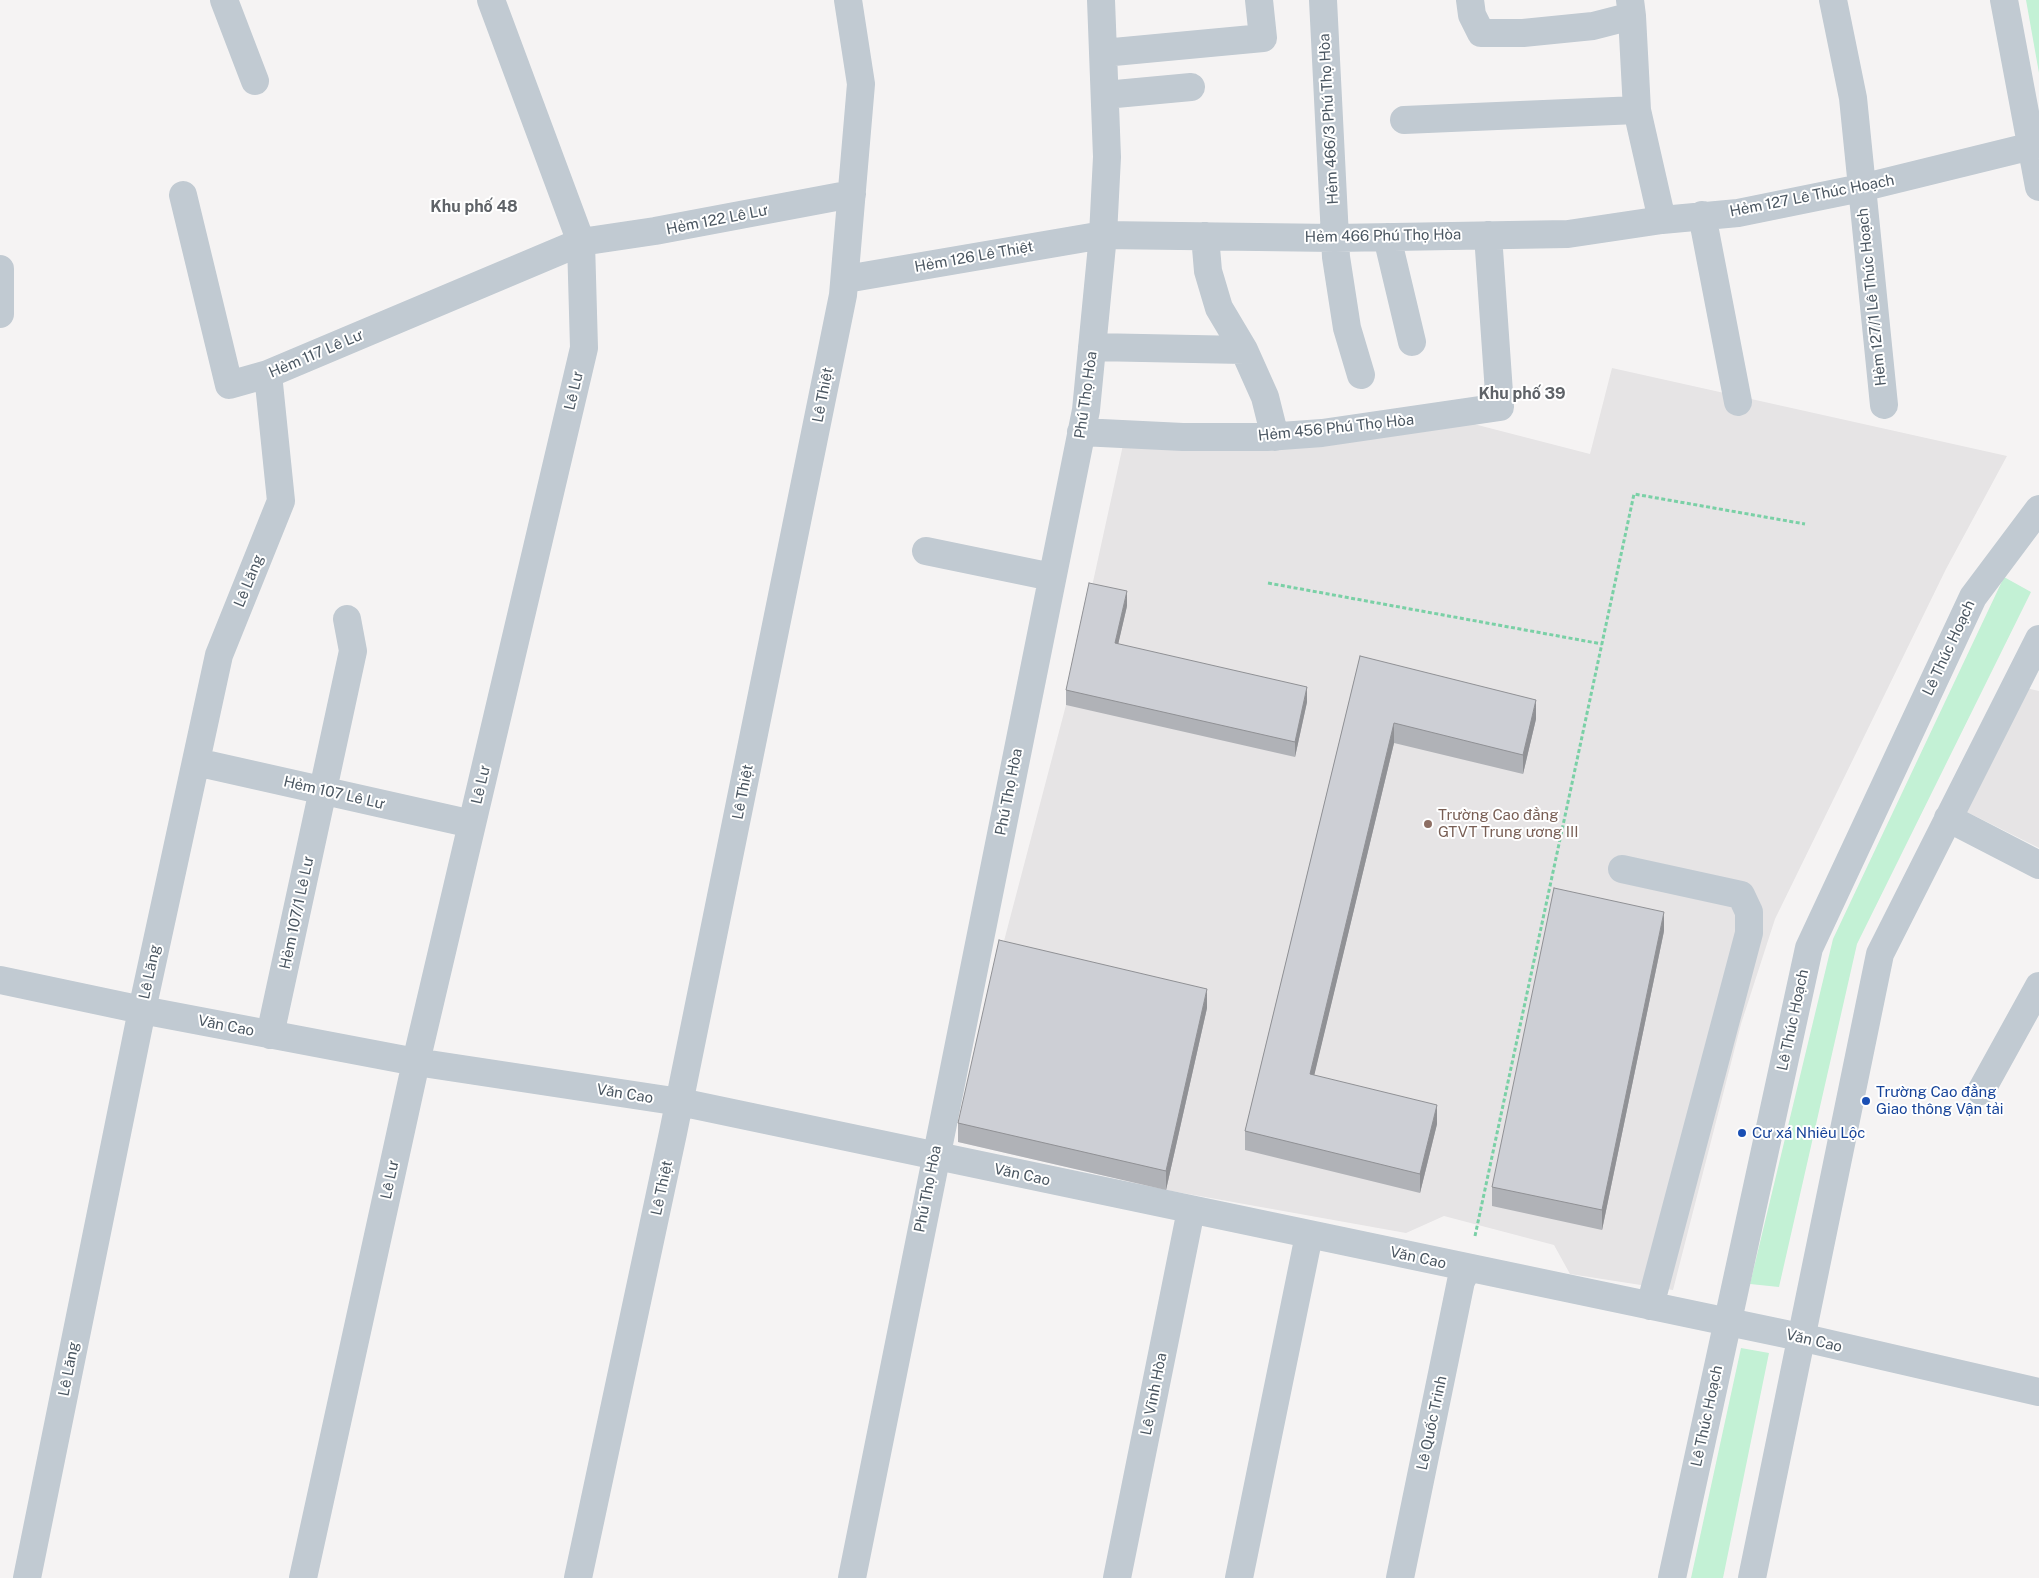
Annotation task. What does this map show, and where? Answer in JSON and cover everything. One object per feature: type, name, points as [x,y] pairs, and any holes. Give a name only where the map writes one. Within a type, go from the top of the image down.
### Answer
[{"type":"street","points":[[224,0],[255,81]]},
{"type":"street","name":"Lê Lư","points":[[303,1578],[416,1062],[584,348],[582,242],[491,0]]},
{"type":"street","name":"Lê Thiệt","points":[[578,1578],[680,1102],[846,279],[861,84],[848,0]]},
{"type":"street","name":"Phú Thọ Hòa","points":[[852,1578],[935,1156],[1086,410],[1103,235],[1107,157],[1101,0]]},
{"type":"street","points":[[1103,52],[1263,38],[1259,0]]},
{"type":"street","name":"Hẻm 466/3 Phú Thọ Hòa","points":[[1323,0],[1336,257],[1347,328],[1361,375]]},
{"type":"street","points":[[1470,0],[1472,15],[1481,33],[1523,34],[1593,26],[1631,8],[1637,110],[1662,220]]},
{"type":"street","name":"Hẻm 127/1 Lê Thúc Hoạch","points":[[1833,0],[1853,98],[1884,405]]},
{"type":"street","points":[[2004,0],[2039,187]]},
{"type":"street","points":[[1105,95],[1191,86]]},
{"type":"street","points":[[1404,120],[1637,110]]},
{"type":"street","name":"Hẻm 127 Lê Thúc Hoạch","points":[[1662,220],[1738,213],[1861,188],[2032,146]]},
{"type":"street","name":"Hẻm 122 Lê Lư","points":[[582,242],[655,232],[852,194]]},
{"type":"street","name":"Hẻm 117 Lê Lư","points":[[183,195],[230,385],[268,374],[582,242]]},
{"type":"street","points":[[1702,216],[1738,402]]},
{"type":"street","name":"Hẻm 466 Phú Thọ Hòa","points":[[1103,235],[1335,238],[1568,234],[1662,220]]},
{"type":"street","name":"Hẻm 126 Lê Thiệt","points":[[846,279],[1103,235]]},
{"type":"street","name":"Hẻm 456 Phú Thọ Hòa","points":[[1081,432],[1183,438],[1275,436],[1322,433],[1500,407],[1488,235]]},
{"type":"street","points":[[1205,236],[1208,272],[1219,308],[1244,350],[1265,397],[1275,436]]},
{"type":"street","points":[[1387,237],[1412,342]]},
{"type":"street","points":[[0,269],[0,314]]},
{"type":"street","points":[[1092,347],[1244,350]]},
{"type":"street","name":"Lê Lăng","points":[[27,1578],[142,1010],[219,655],[280,501],[268,374]]},
{"type":"street","name":"Lê Thúc Hoạch","points":[[1672,1578],[1810,948],[1973,597],[2039,509]]},
{"type":"street","points":[[926,551],[1052,577]]},
{"type":"street","name":"Hẻm 107/1 Lê Lư","points":[[270,1035],[353,651],[347,619]]},
{"type":"street","points":[[1752,1578],[1880,954],[2039,639]]},
{"type":"street","name":"Hẻm 107 Lê Lư","points":[[196,762],[472,824]]},
{"type":"street","points":[[1948,818],[2039,865]]},
{"type":"street","points":[[1622,869],[1741,895],[1749,912],[1749,933],[1650,1306]]},
{"type":"street","name":"Văn Cao","points":[[0,980],[142,1010],[416,1062],[680,1102],[1800,1337],[2039,1392]]},
{"type":"street","points":[[1982,1090],[2039,986]]},
{"type":"street","name":"Lê Vĩnh Hòa","points":[[1117,1578],[1191,1210]]},
{"type":"street","points":[[1239,1578],[1309,1235]]},
{"type":"street","name":"Lê Quốc Trinh","points":[[1400,1578],[1462,1281],[1468,1268]]},
{"type":"path","points":[[1468,1268],[1634,494],[1805,524]]},
{"type":"path","points":[[1268,582],[1602,644]]},
{"type":"shaded area","name":"Trường Cao đẳng GTVT Trung ương III","points":[[1612,368],[2007,456],[1946,569],[1775,919],[1741,1024],[1673,1290],[1570,1274],[1554,1245],[1444,1216],[1406,1233],[1166,1190],[958,1142],[999,960],[1066,705],[1123,445],[1466,422],[1590,454]]},
{"type":"shaded area","points":[[2026,688],[2039,691],[2039,848],[1963,810]]},
{"type":"green space","points":[[2026,0],[2039,0],[2039,73]]},
{"type":"green space","points":[[2004,577],[2031,592],[1857,944],[1779,1287],[1750,1284],[1833,939]]},
{"type":"green space","points":[[1741,1348],[1769,1353],[1723,1578],[1691,1578]]},
{"type":"building","points":[[1089,583],[1127,591],[1115,643],[1307,687],[1295,742],[1066,690]]},
{"type":"building","points":[[1360,656],[1536,700],[1523,755],[1394,723],[1310,1074],[1437,1105],[1420,1174],[1245,1131]]},
{"type":"building","points":[[1554,888],[1664,912],[1602,1210],[1492,1187]]},
{"type":"building","points":[[999,940],[1207,989],[1166,1171],[958,1123]]},
{"type":"place","name":"Trường Cao đẳng GTVT Trung ương III","points":[[1428,824]]},
{"type":"place","name":"Trường Cao đẳng Giao thông Vận tải","points":[[1866,1101]]},
{"type":"place","name":"Cư xá Nhiêu Lộc","points":[[1742,1133]]},
{"type":"district","name":"Khu phố 48","points":[[474,207]]},
{"type":"district","name":"Khu phố 39","points":[[1522,394]]}]
